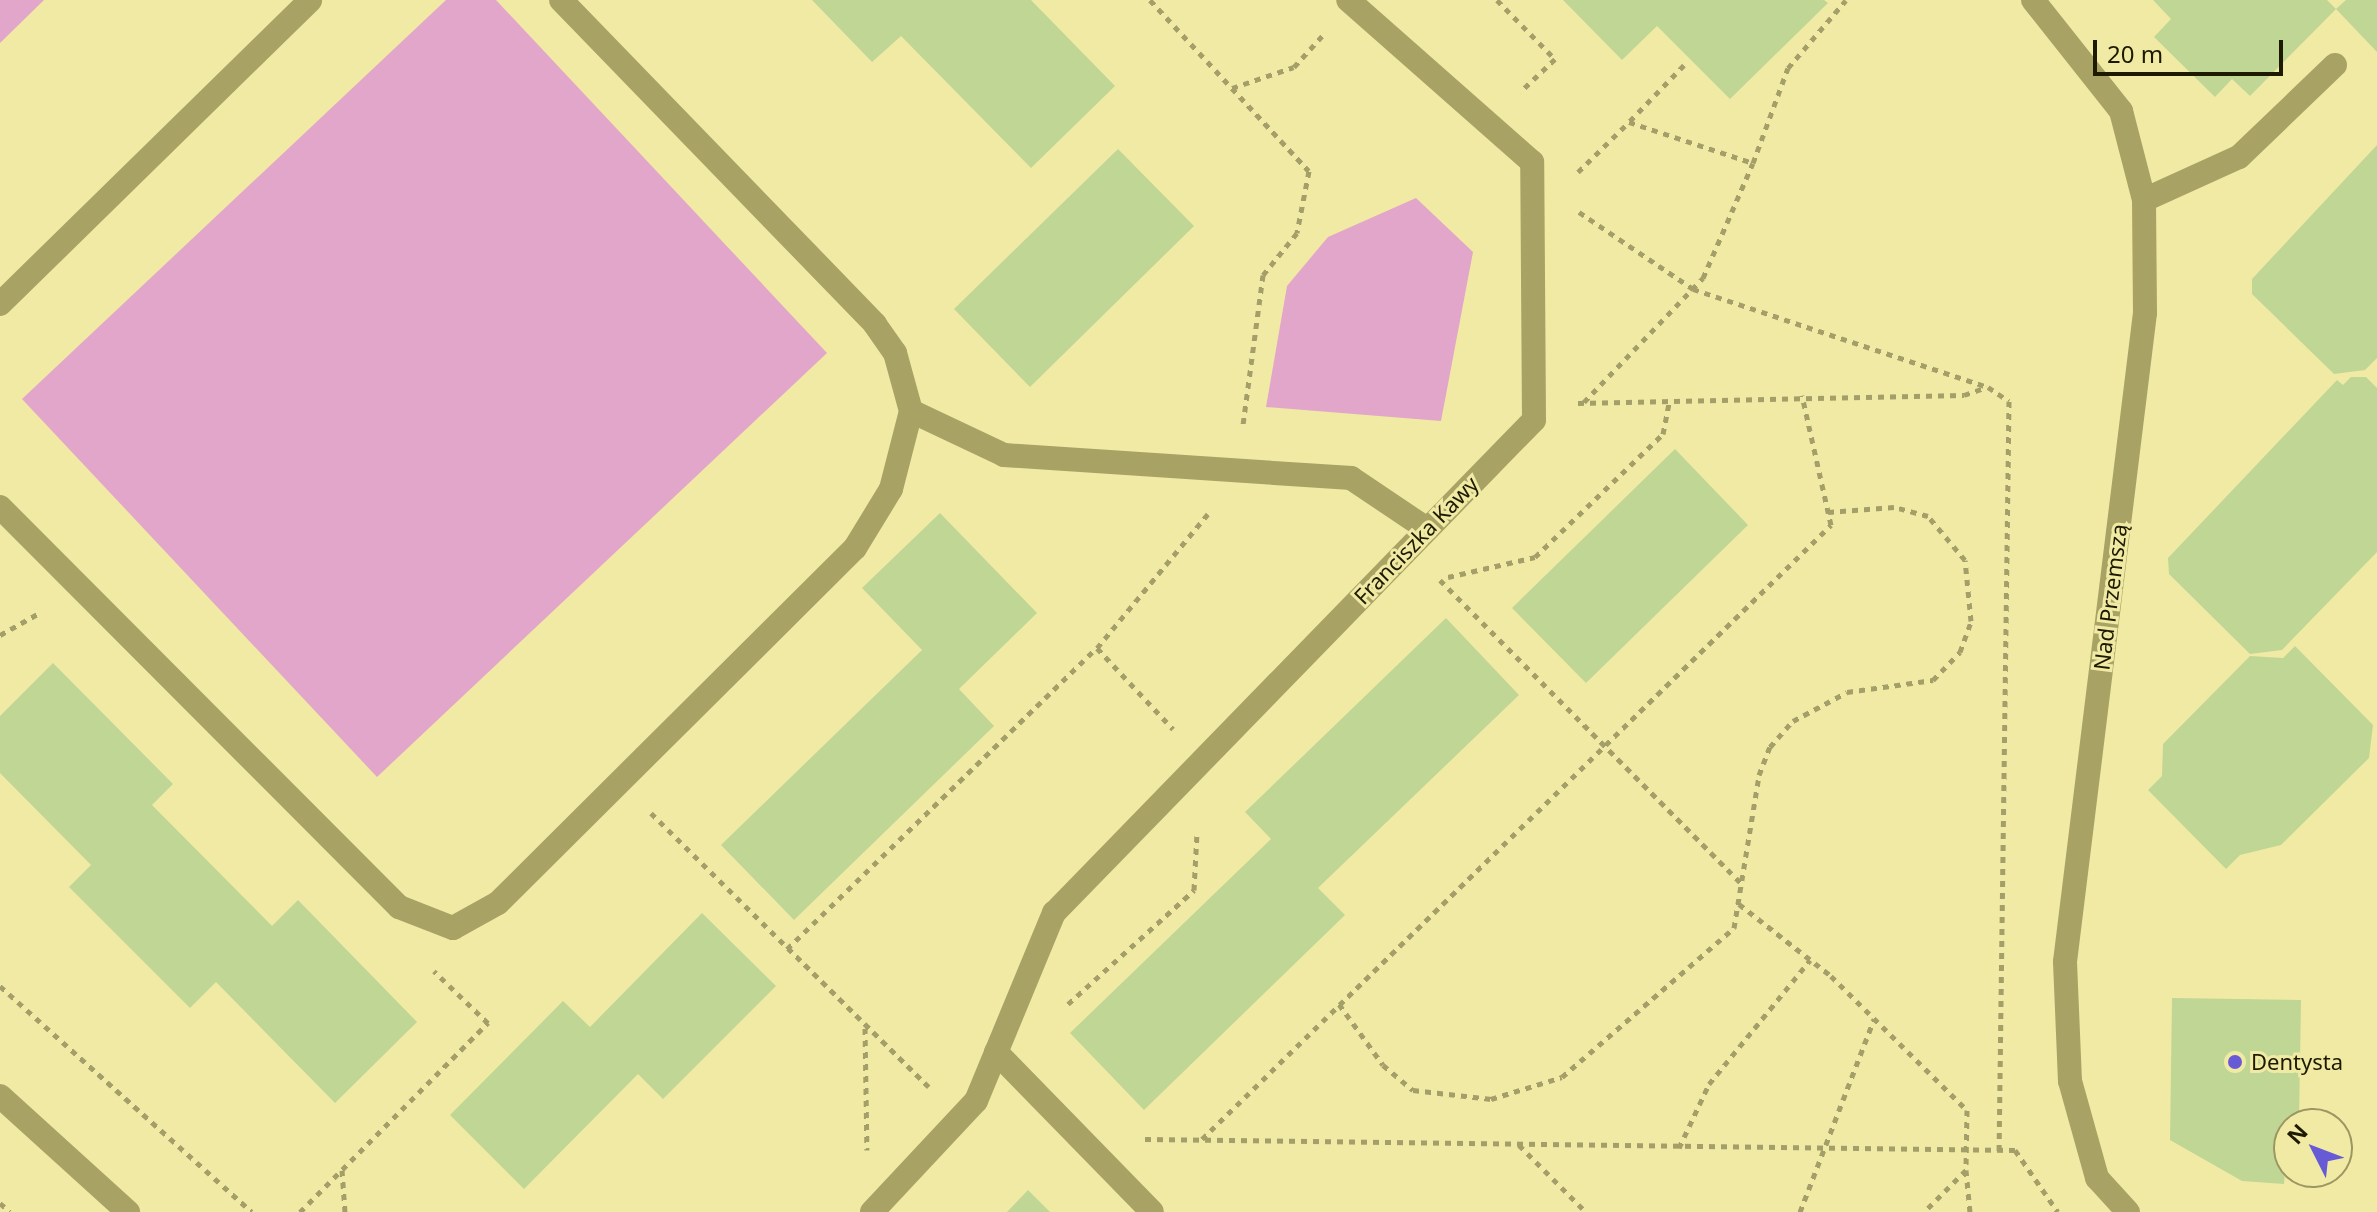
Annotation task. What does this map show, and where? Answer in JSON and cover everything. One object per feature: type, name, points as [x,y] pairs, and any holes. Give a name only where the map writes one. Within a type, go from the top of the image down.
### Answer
[{"type":"street","points":[[0,304],[310,0]]},
{"type":"street","points":[[0,507],[399,907],[453,928],[498,903],[623,784],[855,548],[891,489],[911,411],[895,353],[875,324],[561,0]]},
{"type":"street","name":"Nad Przemszą","points":[[2033,0],[2121,111],[2144,200],[2145,313],[2065,962],[2070,1081],[2097,1178],[2128,1212]]},
{"type":"street","points":[[1350,1],[1532,162],[1534,420]]},
{"type":"street","points":[[2144,200],[2239,157],[2335,65]]},
{"type":"street","points":[[911,411],[1004,455],[1351,478],[1427,529]]},
{"type":"street","name":"Franciszka Kawy","points":[[872,1212],[976,1101],[1054,913],[1534,420]]},
{"type":"street","points":[[996,1052],[1152,1212]]},
{"type":"street","points":[[0,1096],[128,1212]]},
{"type":"path","points":[[787,949],[1097,648],[1185,551],[1236,471],[1263,275],[1297,233],[1309,171],[1150,0]]},
{"type":"path","points":[[1488,124],[1555,59],[1497,0]]},
{"type":"path","points":[[1583,403],[1693,289],[1753,163],[1788,68],[1846,0]]},
{"type":"path","points":[[1232,88],[1294,67],[1350,1]]},
{"type":"path","points":[[1597,154],[1684,65]]},
{"type":"path","points":[[1629,122],[1753,163]]},
{"type":"path","points":[[1531,180],[1693,289],[1988,387],[2009,401],[1999,1151]]},
{"type":"path","points":[[1534,420],[1583,403],[1802,395],[1964,395],[1988,387]]},
{"type":"path","points":[[1202,1139],[1831,525],[1802,395]]},
{"type":"path","points":[[1439,579],[1535,557],[1663,434],[1670,399]]},
{"type":"path","points":[[1339,1004],[1383,1065],[1413,1090],[1491,1099],[1562,1077],[1734,928],[1770,747],[1793,721],[1847,692],[1933,680],[1960,652],[1971,621],[1965,560],[1928,516],[1894,507],[1828,512]]},
{"type":"path","points":[[1409,548],[1741,883]]},
{"type":"path","points":[[0,635],[54,599]]},
{"type":"path","points":[[1097,648],[1136,692]]},
{"type":"path","points":[[623,784],[865,1027],[867,1159]]},
{"type":"path","points":[[1063,1008],[1194,890],[1198,815]]},
{"type":"path","points":[[1738,903],[1810,960],[1967,1110],[1972,1151],[1966,1170],[1970,1212]]},
{"type":"path","points":[[1679,1148],[1709,1084],[1810,960]]},
{"type":"path","points":[[300,1212],[488,1023],[431,968]]},
{"type":"path","points":[[0,986],[252,1212]]},
{"type":"path","points":[[1800,1212],[1826,1151],[1874,1019]]},
{"type":"path","points":[[1084,1143],[1202,1139],[1826,1151],[2015,1150],[2058,1212]]},
{"type":"path","points":[[1519,1144],[1586,1212]]},
{"type":"path","points":[[342,1170],[345,1212]]},
{"type":"path","points":[[1924,1212],[1966,1170]]},
{"type":"path","points":[[0,1203],[10,1212]]},
{"type":"shaded area","points":[[0,0],[44,0],[0,43]]},
{"type":"shaded area","points":[[446,0],[496,0],[827,353],[377,777],[22,399]]},
{"type":"shaded area","points":[[1416,198],[1473,252],[1441,421],[1266,407],[1287,286],[1328,237]]},
{"type":"building","points":[[812,0],[1031,0],[1115,86],[1031,168],[901,36],[872,62]]},
{"type":"building","points":[[1563,0],[1824,0],[1828,3],[1730,99],[1657,26],[1622,60]]},
{"type":"building","points":[[2153,0],[2327,0],[2336,9],[2250,96],[2232,79],[2215,97],[2154,37],[2171,19]]},
{"type":"building","points":[[2346,0],[2377,0],[2377,52],[2336,9]]},
{"type":"building","points":[[2377,145],[2377,358],[2365,370],[2334,374],[2252,294],[2252,279]]},
{"type":"building","points":[[1118,149],[1194,226],[1030,387],[954,309]]},
{"type":"building","points":[[2351,377],[2366,377],[2377,388],[2377,552],[2282,650],[2250,654],[2169,574],[2168,558],[2337,380],[2343,385]]},
{"type":"building","points":[[1675,449],[1748,525],[1586,683],[1512,608]]},
{"type":"building","points":[[940,513],[1037,613],[959,689],[994,726],[794,920],[721,845],[922,650],[862,588]]},
{"type":"building","points":[[1446,618],[1519,695],[1318,888],[1345,915],[1144,1110],[1070,1033],[1271,839],[1245,812]]},
{"type":"building","points":[[2295,646],[2373,725],[2369,758],[2281,845],[2240,855],[2226,869],[2148,790],[2162,776],[2163,744],[2250,656],[2283,658]]},
{"type":"building","points":[[53,663],[173,784],[152,805],[272,926],[298,900],[417,1022],[335,1103],[216,982],[190,1008],[69,887],[91,865],[0,773],[0,716]]},
{"type":"building","points":[[702,913],[776,986],[663,1099],[638,1074],[524,1189],[450,1115],[563,1001],[590,1027]]},
{"type":"building","name":"Dentysta","points":[[2172,998],[2301,1000],[2299,1108],[2273,1108],[2273,1183],[2242,1181],[2170,1140]]},
{"type":"building","points":[[1028,1190],[1050,1212],[1007,1212]]},
{"type":"place","name":"Dentysta","points":[[2235,1062]]}]
